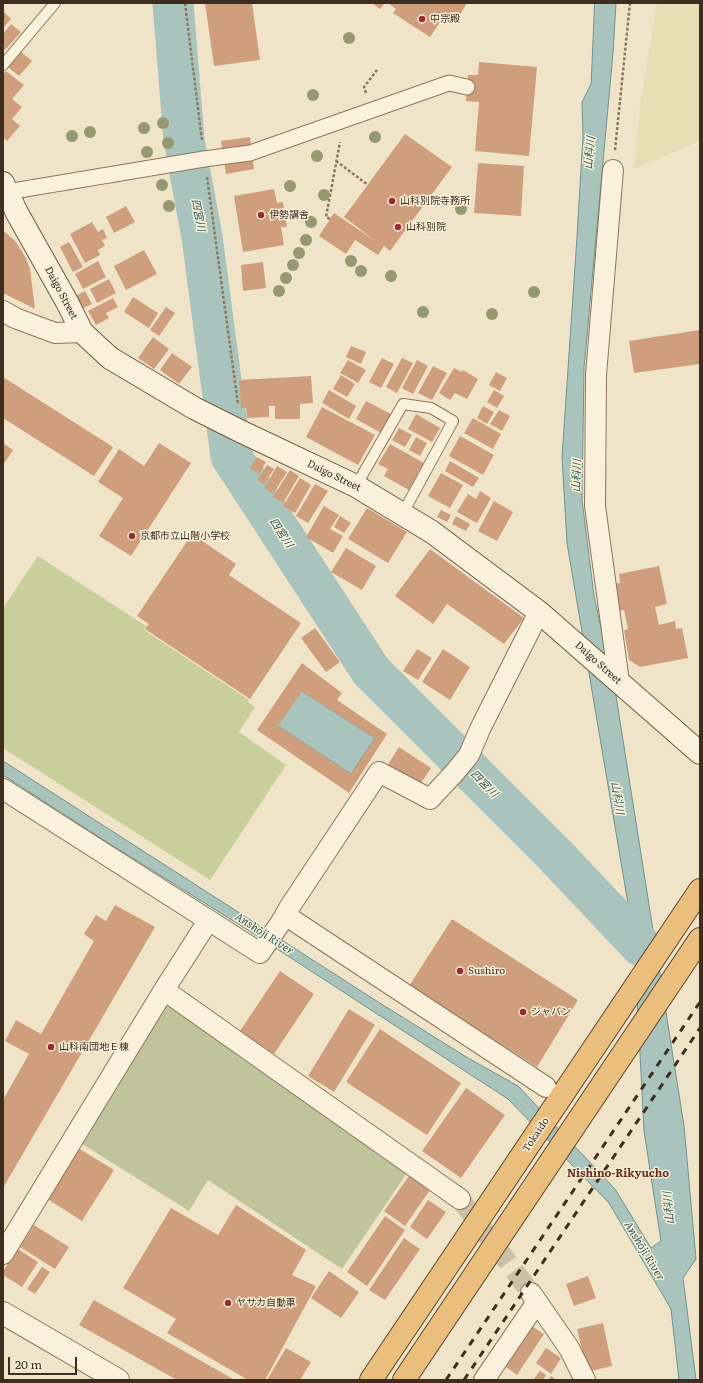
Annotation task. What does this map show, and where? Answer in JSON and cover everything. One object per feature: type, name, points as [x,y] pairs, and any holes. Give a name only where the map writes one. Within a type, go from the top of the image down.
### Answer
[{"type":"highway","name":"Tokaido","points":[[371,1380],[700,890]]},
{"type":"highway","points":[[404,1380],[700,939]]},
{"type":"main road","name":"Daigo Street","points":[[4,189],[82,332],[110,358],[194,408],[356,486],[432,532],[539,612],[700,753]]},
{"type":"main road","points":[[3,1313],[118,1380]]},
{"type":"street","points":[[4,189],[250,153],[450,83],[467,87]]},
{"type":"street","points":[[613,170],[596,375],[595,506],[613,677]]},
{"type":"street","points":[[3,312],[55,333],[82,332]]},
{"type":"street","points":[[3,789],[260,954],[379,772],[430,799],[456,771],[469,755],[480,729],[539,612]]},
{"type":"street","points":[[284,917],[546,1087]]},
{"type":"street","points":[[3,1254],[164,990],[208,921]]},
{"type":"street","points":[[164,990],[460,1199]]},
{"type":"street","points":[[484,1380],[534,1297],[570,1348],[585,1380]]},
{"type":"lane","points":[[3,65],[55,3]]},
{"type":"lane","points":[[356,486],[404,404],[430,408],[452,422],[402,513]]},
{"type":"path","points":[[185,3],[191,161],[242,432]]},
{"type":"path","points":[[613,170],[630,3]]},
{"type":"path","points":[[330,220],[326,217],[344,120]]},
{"type":"path","points":[[336,162],[368,184]]},
{"type":"shaded area","points":[[657,3],[700,3],[700,141],[634,169],[640,106]]},
{"type":"green space","points":[[38,556],[146,626],[144,630],[249,700],[248,702],[255,707],[239,732],[286,765],[210,880],[3,748],[3,608]]},
{"type":"green space","points":[[165,1001],[411,1167],[342,1269],[208,1180],[189,1211],[76,1140]]},
{"type":"water","points":[[595,3],[616,3],[613,53],[584,368],[582,500],[594,596],[616,696],[684,1126],[696,1259],[683,1278],[696,1380],[679,1380],[671,1309],[609,1203],[508,1099],[251,932],[3,775],[3,761],[375,1000],[468,1058],[518,1086],[615,1189],[651,1248],[661,1241],[644,1131],[634,939],[567,543],[562,457],[583,136],[582,102],[591,84]]},
{"type":"water","points":[[302,691],[375,738],[351,774],[278,726]]},
{"type":"building","points":[[205,3],[252,3],[260,60],[214,66]]},
{"type":"building","points":[[372,3],[385,3],[380,9]]},
{"type":"building","name":"中宗殿","points":[[388,3],[467,3],[455,23],[444,16],[430,37],[393,13],[396,9]]},
{"type":"building","points":[[3,11],[11,19],[3,28]]},
{"type":"building","points":[[11,24],[21,32],[5,50],[3,48],[3,34]]},
{"type":"building","points":[[20,51],[32,61],[19,76],[8,67]]},
{"type":"building","points":[[479,62],[537,67],[529,156],[475,151],[479,102],[466,101],[468,75],[478,75]]},
{"type":"building","points":[[6,71],[24,85],[12,99],[22,107],[12,119],[20,126],[7,141],[3,137],[3,75]]},
{"type":"building","name":"山科別院寺務所","points":[[405,134],[452,167],[390,251],[384,246],[378,255],[355,240],[346,254],[319,236],[334,213],[374,240],[344,217]]},
{"type":"building","points":[[250,137],[254,169],[226,174],[221,141]]},
{"type":"building","points":[[478,163],[524,166],[521,216],[474,213]]},
{"type":"building","name":"伊勢講舎","points":[[274,189],[277,203],[283,202],[287,227],[281,227],[284,245],[243,252],[234,196]]},
{"type":"building","points":[[126,206],[135,222],[114,233],[106,217]]},
{"type":"building","points":[[92,222],[98,232],[103,229],[107,238],[102,240],[105,246],[98,250],[100,255],[85,263],[70,234]]},
{"type":"building","points":[[3,230],[16,242],[26,258],[30,269],[35,309],[3,293]]},
{"type":"building","points":[[69,242],[83,267],[73,272],[60,247]]},
{"type":"building","points":[[144,250],[157,274],[126,290],[114,266]]},
{"type":"building","points":[[98,261],[106,277],[83,289],[75,274]]},
{"type":"building","points":[[263,262],[266,288],[243,291],[241,265]]},
{"type":"building","points":[[109,279],[116,293],[97,303],[90,289]]},
{"type":"building","points":[[85,291],[92,304],[83,308],[76,296]]},
{"type":"building","points":[[133,297],[158,313],[149,328],[124,312]]},
{"type":"building","points":[[113,298],[118,307],[106,313],[109,318],[96,325],[88,311]]},
{"type":"building","points":[[166,307],[175,313],[159,336],[150,330]]},
{"type":"building","points":[[700,330],[700,364],[634,373],[629,341]]},
{"type":"building","points":[[153,337],[169,349],[154,369],[138,358]]},
{"type":"building","points":[[351,346],[366,352],[361,364],[346,357]]},
{"type":"building","points":[[172,353],[192,367],[179,384],[160,370]]},
{"type":"building","points":[[382,358],[394,364],[381,388],[369,382]]},
{"type":"building","points":[[402,358],[413,363],[397,393],[386,387]]},
{"type":"building","points":[[348,360],[366,370],[358,383],[340,373]]},
{"type":"building","points":[[417,360],[428,366],[413,394],[402,388]]},
{"type":"building","points":[[433,366],[447,373],[432,400],[418,393]]},
{"type":"building","points":[[454,368],[462,372],[463,370],[478,379],[467,399],[455,393],[450,400],[439,393]]},
{"type":"building","points":[[496,372],[507,378],[500,391],[489,385]]},
{"type":"building","points":[[341,375],[355,384],[347,397],[333,389]]},
{"type":"building","points":[[311,376],[313,403],[300,404],[300,419],[275,419],[275,406],[269,406],[269,417],[247,418],[246,408],[241,408],[239,380]]},
{"type":"building","points":[[3,377],[113,447],[94,476],[3,418]]},
{"type":"building","points":[[329,390],[356,406],[349,419],[322,403]]},
{"type":"building","points":[[494,390],[504,396],[497,408],[487,402]]},
{"type":"building","points":[[366,401],[391,414],[381,433],[356,419]]},
{"type":"building","points":[[483,406],[494,412],[487,424],[477,418]]},
{"type":"building","points":[[322,407],[375,435],[358,465],[306,437]]},
{"type":"building","points":[[499,410],[510,416],[502,431],[490,424]]},
{"type":"building","points":[[416,414],[440,428],[432,442],[408,429]]},
{"type":"building","points":[[473,418],[501,434],[493,449],[464,433]]},
{"type":"building","points":[[399,428],[412,435],[405,447],[392,440]]},
{"type":"building","points":[[460,436],[494,455],[483,475],[449,456]]},
{"type":"building","points":[[416,437],[427,443],[420,456],[409,450]]},
{"type":"building","points":[[3,443],[13,450],[3,465]]},
{"type":"building","points":[[159,443],[191,463],[131,556],[99,536],[123,498],[98,482],[119,449],[144,466]]},
{"type":"building","points":[[390,444],[424,463],[409,490],[384,476],[388,469],[378,464]]},
{"type":"building","points":[[257,457],[266,462],[259,474],[250,468]]},
{"type":"building","points":[[450,461],[479,478],[473,487],[445,471]]},
{"type":"building","points":[[267,465],[274,469],[264,484],[257,480]]},
{"type":"building","points":[[277,466],[287,472],[273,494],[264,488]]},
{"type":"building","points":[[290,470],[299,476],[283,503],[273,497]]},
{"type":"building","points":[[441,473],[463,485],[450,508],[428,496]]},
{"type":"building","points":[[300,478],[311,485],[295,513],[283,506]]},
{"type":"building","points":[[315,484],[328,491],[308,523],[296,516]]},
{"type":"building","points":[[480,491],[491,498],[477,523],[457,512],[468,494],[476,499]]},
{"type":"building","points":[[494,501],[513,512],[497,541],[478,531]]},
{"type":"building","points":[[324,506],[339,515],[330,529],[343,536],[333,553],[306,537]]},
{"type":"building","points":[[367,508],[407,532],[388,563],[348,539]]},
{"type":"building","points":[[441,510],[451,515],[447,522],[437,517]]},
{"type":"building","points":[[340,516],[351,523],[344,533],[334,527]]},
{"type":"building","points":[[456,516],[470,524],[466,531],[452,524]]},
{"type":"building","points":[[192,534],[236,564],[229,575],[301,623],[250,699],[145,629],[149,624],[137,616]]},
{"type":"building","points":[[346,548],[376,566],[362,590],[331,572]]},
{"type":"building","points":[[430,549],[524,618],[504,644],[447,604],[433,624],[395,596]]},
{"type":"building","points":[[659,566],[667,604],[655,607],[659,625],[675,621],[676,629],[682,628],[688,658],[640,667],[629,660],[624,630],[628,629],[624,610],[618,611],[613,584],[620,583],[619,574]]},
{"type":"building","points":[[315,628],[340,662],[326,672],[301,638]]},
{"type":"building","points":[[417,649],[432,658],[418,680],[403,671]]},
{"type":"building","points":[[443,649],[470,667],[450,700],[422,682]]},
{"type":"building","points":[[302,663],[342,693],[337,700],[387,734],[349,793],[257,730]],"holes":[[[302,691],[375,738],[351,774],[278,726]]]},
{"type":"building","points":[[399,747],[431,768],[419,786],[387,766]]},
{"type":"building","name":"山科南団地Ｅ棟","points":[[115,905],[155,927],[3,1188],[3,1100],[29,1054],[5,1041],[16,1020],[41,1034],[94,941],[84,934],[96,915],[106,921]]},
{"type":"building","points":[[452,919],[578,1000],[537,1067],[409,986]]},
{"type":"building","points":[[280,971],[314,994],[274,1054],[240,1031]]},
{"type":"building","points":[[349,1009],[375,1025],[334,1092],[308,1076]]},
{"type":"building","points":[[380,1029],[461,1083],[427,1135],[346,1082]]},
{"type":"building","points":[[466,1088],[505,1115],[461,1178],[422,1151]]},
{"type":"building","points":[[78,1148],[114,1170],[82,1221],[46,1198]]},
{"type":"building","points":[[409,1176],[430,1190],[405,1226],[384,1211]]},
{"type":"building","points":[[428,1200],[446,1212],[427,1239],[410,1227]]},
{"type":"building","name":"ヤサカ自動車","points":[[236,1205],[306,1250],[292,1275],[316,1286],[265,1380],[248,1380],[167,1333],[176,1319],[123,1288],[171,1208],[218,1235]]},
{"type":"building","points":[[385,1216],[405,1230],[367,1286],[347,1272]]},
{"type":"building","points":[[34,1225],[69,1247],[55,1269],[20,1247]]},
{"type":"building","points":[[404,1238],[420,1249],[385,1300],[369,1290]]},
{"type":"building","points":[[18,1249],[38,1262],[22,1287],[3,1275],[3,1271]]},
{"type":"building","points":[[42,1267],[50,1272],[35,1294],[27,1289]]},
{"type":"building","points":[[329,1271],[359,1292],[341,1318],[311,1298]]},
{"type":"building","points":[[588,1276],[596,1298],[574,1306],[566,1284]]},
{"type":"building","points":[[94,1300],[233,1379],[177,1380],[79,1325]]},
{"type":"building","points":[[603,1323],[612,1366],[587,1372],[577,1329]]},
{"type":"building","points":[[533,1327],[544,1334],[517,1375],[506,1367]]},
{"type":"building","points":[[286,1348],[311,1362],[300,1380],[267,1380]]},
{"type":"building","points":[[546,1348],[561,1358],[551,1374],[536,1363]]},
{"type":"building","points":[[540,1371],[546,1375],[543,1380],[533,1380]]},
{"type":"building","points":[[551,1376],[557,1380],[548,1380]]},
{"type":"waterway","name":"四宮川","points":[[173,3],[184,140],[202,237],[231,456],[371,671],[553,853],[641,946]]},
{"type":"tunnel","points":[[460,1199],[531,1293]]},
{"type":"railway","points":[[446,1380],[700,1002]]},
{"type":"railway","points":[[464,1380],[700,1028]]},
{"type":"place","name":"中宗殿","points":[[422,19]]},
{"type":"place","name":"山科別院寺務所","points":[[392,201]]},
{"type":"place","name":"伊勢講舎","points":[[261,215]]},
{"type":"place","name":"山科別院","points":[[398,227]]},
{"type":"place","name":"京都市立山階小学校","points":[[132,536]]},
{"type":"place","name":"Sushiro","points":[[460,971]]},
{"type":"place","name":"ジャパン","points":[[523,1012]]},
{"type":"place","name":"山科南団地Ｅ棟","points":[[51,1047]]},
{"type":"place","name":"ヤサカ自動車","points":[[228,1303]]},
{"type":"district","name":"Nishino-Rikyucho","points":[[618,1174]]},
{"type":"water label","name":"山科川","points":[[590,153]]},
{"type":"water label","name":"山科川","points":[[577,476]]},
{"type":"water label","name":"山科川","points":[[617,798]]},
{"type":"water label","name":"Anshōji River","points":[[264,934]]},
{"type":"water label","name":"山科川","points":[[669,1208]]},
{"type":"water label","name":"Anshōji River","points":[[644,1251]]}]
